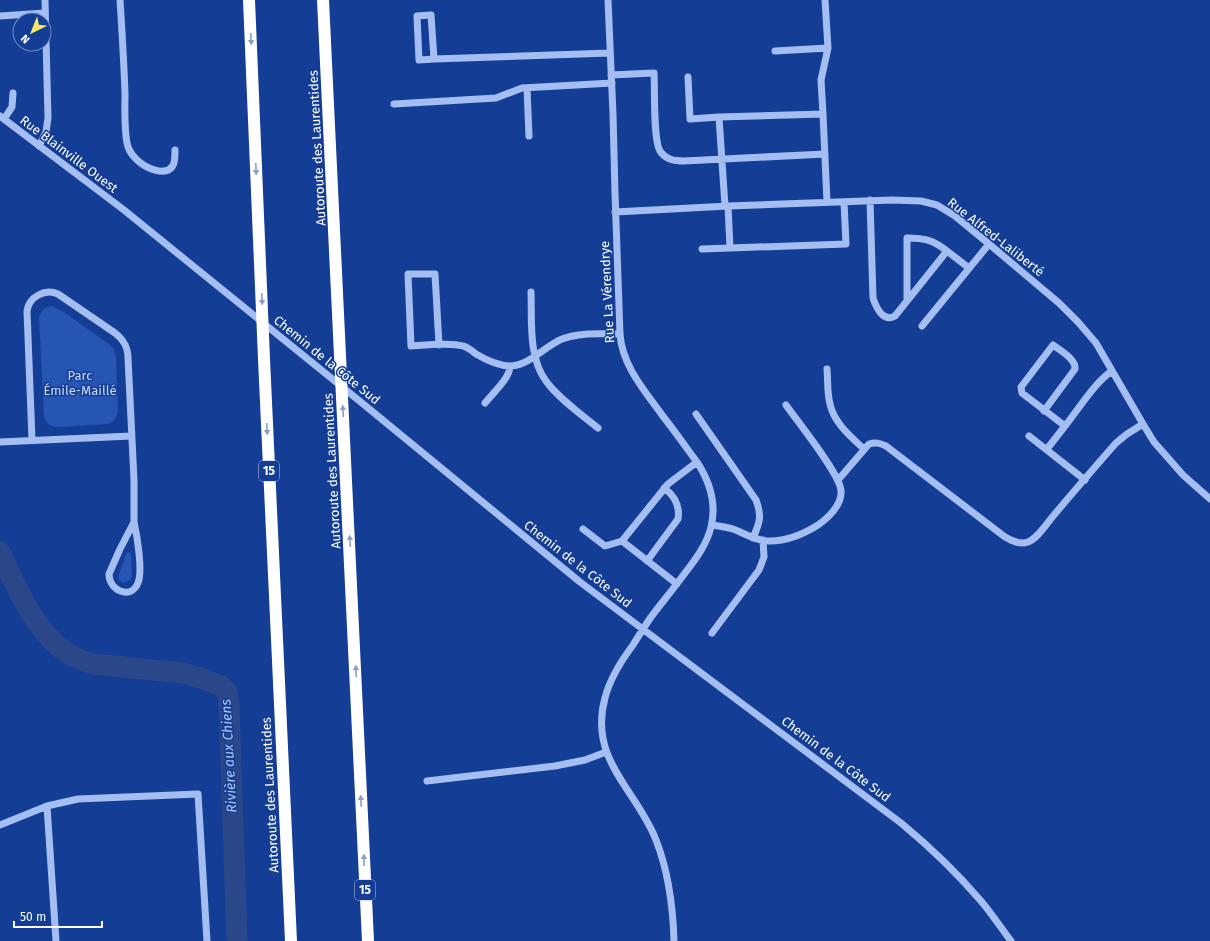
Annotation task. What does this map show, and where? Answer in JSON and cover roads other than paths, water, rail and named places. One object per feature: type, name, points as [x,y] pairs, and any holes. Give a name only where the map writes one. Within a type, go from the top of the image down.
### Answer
[{"type":"highway","name":"Autoroute des Laurentides","points":[[249,0],[264,367],[291,941]]},
{"type":"highway","name":"Autoroute des Laurentides","points":[[323,0],[368,941]]},
{"type":"street","points":[[45,0],[45,12]]},
{"type":"street","points":[[120,0],[127,144],[135,158],[141,164],[160,172],[173,165],[175,150]]},
{"type":"street","name":"Rue La Vérendrye","points":[[608,0],[612,84],[615,212],[620,334],[622,348],[631,371],[697,462],[709,484],[714,506],[712,525],[704,545],[677,584],[651,617],[616,670],[607,692],[602,717],[602,733],[606,752],[616,774],[649,824],[658,845],[669,886],[674,941]]},
{"type":"street","points":[[825,0],[828,48],[821,80],[828,202]]},
{"type":"street","points":[[0,16],[12,15]]},
{"type":"street","points":[[434,59],[431,15],[417,16],[419,60],[610,53]]},
{"type":"street","points":[[775,51],[828,48]]},
{"type":"street","points":[[39,146],[46,132],[48,118],[45,52]]},
{"type":"street","points":[[611,75],[654,73],[656,140],[664,156],[670,159],[676,161],[825,154]]},
{"type":"street","points":[[688,77],[690,119],[823,114]]},
{"type":"street","points":[[394,104],[496,98],[522,88],[612,84]]},
{"type":"street","points":[[527,88],[529,136]]},
{"type":"street","points":[[2,117],[12,107],[13,93]]},
{"type":"street","name":"Rue Blainville Ouest","points":[[2,117],[124,210]]},
{"type":"street","points":[[719,117],[730,248]]},
{"type":"street","points":[[870,200],[873,298],[876,307],[883,316],[888,318],[892,318],[894,316],[947,251]]},
{"type":"street","name":"Rue Alfred-Laliberté","points":[[615,212],[870,200],[912,200],[937,205],[955,216],[1059,303],[1078,322],[1096,343],[1142,424],[1154,442],[1174,466],[1210,499]]},
{"type":"street","points":[[702,248],[846,244],[844,202]]},
{"type":"street","name":"Chemin de la Côte Sud","points":[[124,210],[556,563],[906,827],[964,882],[1011,941]]},
{"type":"street","points":[[907,300],[907,238],[932,241],[969,268]]},
{"type":"street","points":[[922,326],[988,244]]},
{"type":"street","points":[[439,345],[435,274],[408,274],[411,346],[464,346],[483,358],[510,366],[520,364],[554,343],[574,336],[620,334]]},
{"type":"street","points":[[32,440],[27,311],[30,303],[37,296],[41,293],[50,292],[62,297],[115,333],[125,343],[128,354],[134,480],[134,522],[139,552],[140,575],[138,583],[134,589],[124,592],[112,585],[109,574],[134,522]]},
{"type":"street","points":[[531,292],[532,342],[542,375],[553,390],[598,428]]},
{"type":"street","points":[[1044,410],[1075,369],[1073,361],[1053,345],[1021,387],[1022,393],[1044,410],[1065,426]]},
{"type":"street","points":[[485,403],[506,377],[510,366]]},
{"type":"street","points":[[827,369],[829,403],[834,416],[844,429],[864,449]]},
{"type":"street","points":[[1046,449],[1099,382],[1112,371]]},
{"type":"street","points":[[712,525],[731,528],[753,538],[779,541],[804,534],[825,520],[832,513],[842,492],[840,484],[828,462],[786,405]]},
{"type":"street","points":[[696,414],[756,500],[759,508],[760,522],[753,538]]},
{"type":"street","points":[[838,480],[869,444],[874,442],[886,446],[1005,536],[1022,544],[1030,541],[1040,532],[1116,443],[1142,424]]},
{"type":"street","points":[[0,442],[131,436]]},
{"type":"street","points":[[1029,436],[1084,480]]},
{"type":"street","points":[[582,529],[605,546],[622,541],[664,488],[697,462]]},
{"type":"street","points":[[647,561],[678,519],[678,505],[671,494],[664,488]]},
{"type":"street","points":[[712,633],[759,570],[764,557],[763,540]]},
{"type":"street","points":[[622,541],[677,584]]},
{"type":"street","points":[[427,781],[555,766],[585,760],[606,752]]},
{"type":"street","points":[[0,826],[47,806],[78,799],[198,794],[207,941]]},
{"type":"street","points":[[47,806],[56,941]]},
{"type":"waterway","name":"Rivière aux Chiens","points":[[0,552],[28,609],[48,636],[59,647],[71,655],[94,664],[182,673],[201,678],[221,686],[226,691],[229,706],[237,941]]},
{"type":"park label","name":"Parc Émile-Maillé","points":[[80,382]]}]
